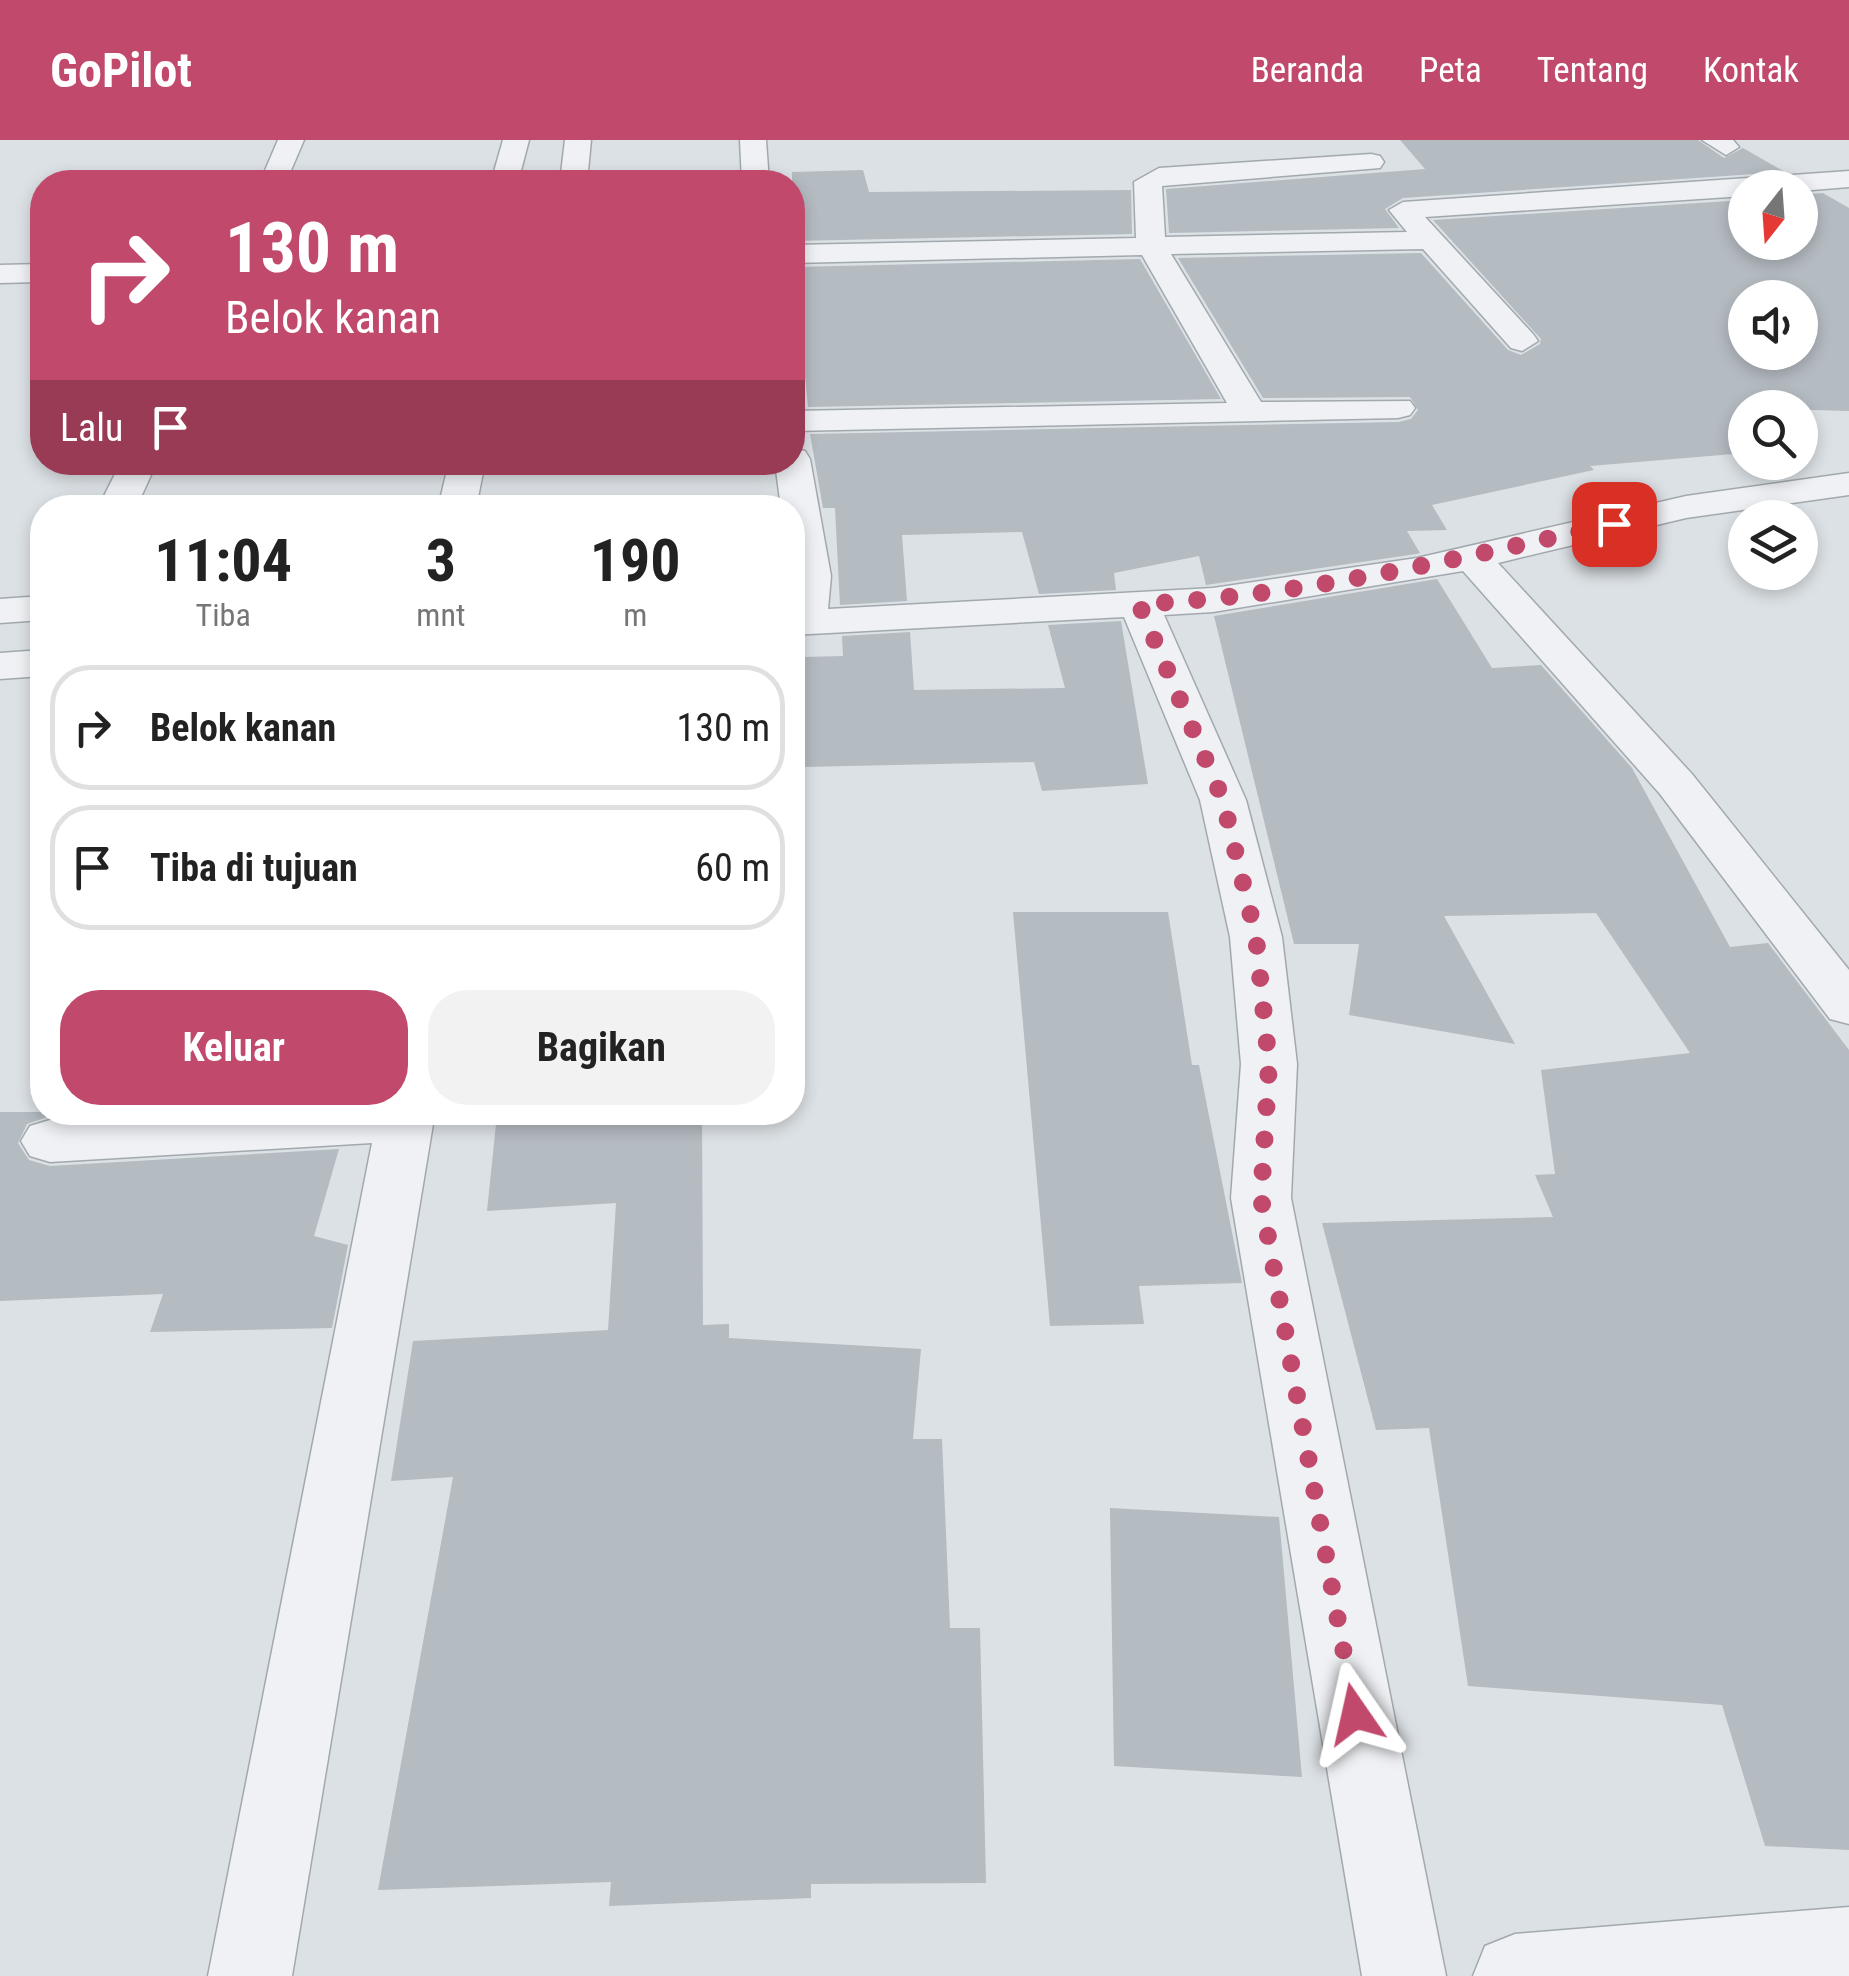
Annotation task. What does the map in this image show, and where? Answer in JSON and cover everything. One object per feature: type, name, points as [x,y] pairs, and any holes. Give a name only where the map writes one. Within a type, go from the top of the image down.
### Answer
[{"type":"street","points":[[278,170],[291,140]]},
{"type":"street","points":[[508,170],[516,140]]},
{"type":"street","points":[[575,170],[578,140]]},
{"type":"street","points":[[753,140],[755,170]]},
{"type":"street","points":[[1250,413],[1151,246],[1148,182],[1168,174],[1363,151],[1403,210],[1522,341]]},
{"type":"street","points":[[1818,181],[1849,178]]},
{"type":"street","points":[[1403,210],[1728,189]]},
{"type":"street","points":[[805,254],[1431,240]]},
{"type":"street","points":[[0,274],[30,273]]},
{"type":"street","points":[[805,421],[1398,408]]},
{"type":"street","points":[[805,599],[1139,604],[1288,590],[1417,570],[1686,507],[1849,484]]},
{"type":"street","points":[[1471,556],[1676,784],[1849,1006]]},
{"type":"street","points":[[1139,604],[1223,800],[1256,937],[1269,1064],[1261,1198],[1404,1976]]},
{"type":"street","points":[[0,611],[30,609]]},
{"type":"street","points":[[50,1141],[166,1125]]},
{"type":"street","points":[[250,1976],[406,1125]]},
{"type":"street","points":[[1515,1976],[1822,1959]]},
{"type":"building","points":[[1400,140],[1698,140],[1724,158],[1743,148],[1782,170],[1728,170],[1728,176],[1403,198],[1385,209],[1399,228],[1169,233],[1166,189],[1425,169]]},
{"type":"building","points":[[863,170],[869,192],[1131,190],[1132,234],[805,241],[805,172]]},
{"type":"building","points":[[1818,193],[1823,193],[1849,208],[1849,411],[1818,410],[1818,390],[1728,390],[1728,454],[1590,466],[1594,470],[1432,505],[1447,530],[1407,531],[1420,553],[1416,554],[1206,585],[1199,556],[1114,573],[1116,590],[1039,594],[1022,532],[902,535],[907,601],[840,605],[835,508],[823,508],[810,434],[1398,422],[1411,419],[1418,410],[1410,397],[1263,398],[1178,258],[1421,253],[1508,350],[1521,355],[1540,344],[1541,339],[1433,220],[1728,201],[1728,260],[1818,260]]},
{"type":"building","points":[[1140,259],[1221,399],[808,407],[805,267]]},
{"type":"building","points":[[1437,579],[1492,668],[1541,665],[1632,768],[1730,947],[1768,943],[1849,1050],[1849,1850],[1765,1846],[1722,1705],[1468,1686],[1429,1428],[1376,1430],[1322,1223],[1553,1217],[1535,1175],[1555,1174],[1541,1070],[1690,1053],[1596,913],[1444,916],[1515,1044],[1349,1015],[1359,944],[1294,944],[1214,616]]},
{"type":"building","points":[[1121,621],[1148,784],[1042,791],[1034,762],[805,767],[805,657],[843,656],[842,636],[910,632],[914,690],[1065,688],[1048,625]]},
{"type":"building","points":[[1013,912],[1168,912],[1192,1065],[1199,1065],[1242,1283],[1139,1286],[1144,1324],[1050,1326]]},
{"type":"building","points":[[0,1112],[30,1112],[30,1123],[18,1143],[29,1160],[50,1166],[339,1149],[314,1236],[348,1245],[332,1328],[150,1332],[163,1294],[0,1301]]},
{"type":"building","points":[[496,1125],[702,1125],[703,1325],[729,1324],[729,1338],[921,1349],[913,1439],[942,1439],[950,1628],[980,1628],[986,1883],[811,1884],[811,1898],[609,1906],[611,1882],[378,1890],[453,1477],[391,1481],[413,1341],[608,1330],[616,1203],[487,1211]]},
{"type":"building","points":[[1110,1508],[1279,1517],[1302,1777],[1114,1766]]},
{"type":"route","points":[[1355,1714],[1261,1198],[1269,1064],[1256,937],[1223,800],[1139,604],[1214,600],[1417,570],[1614,524]]}]
